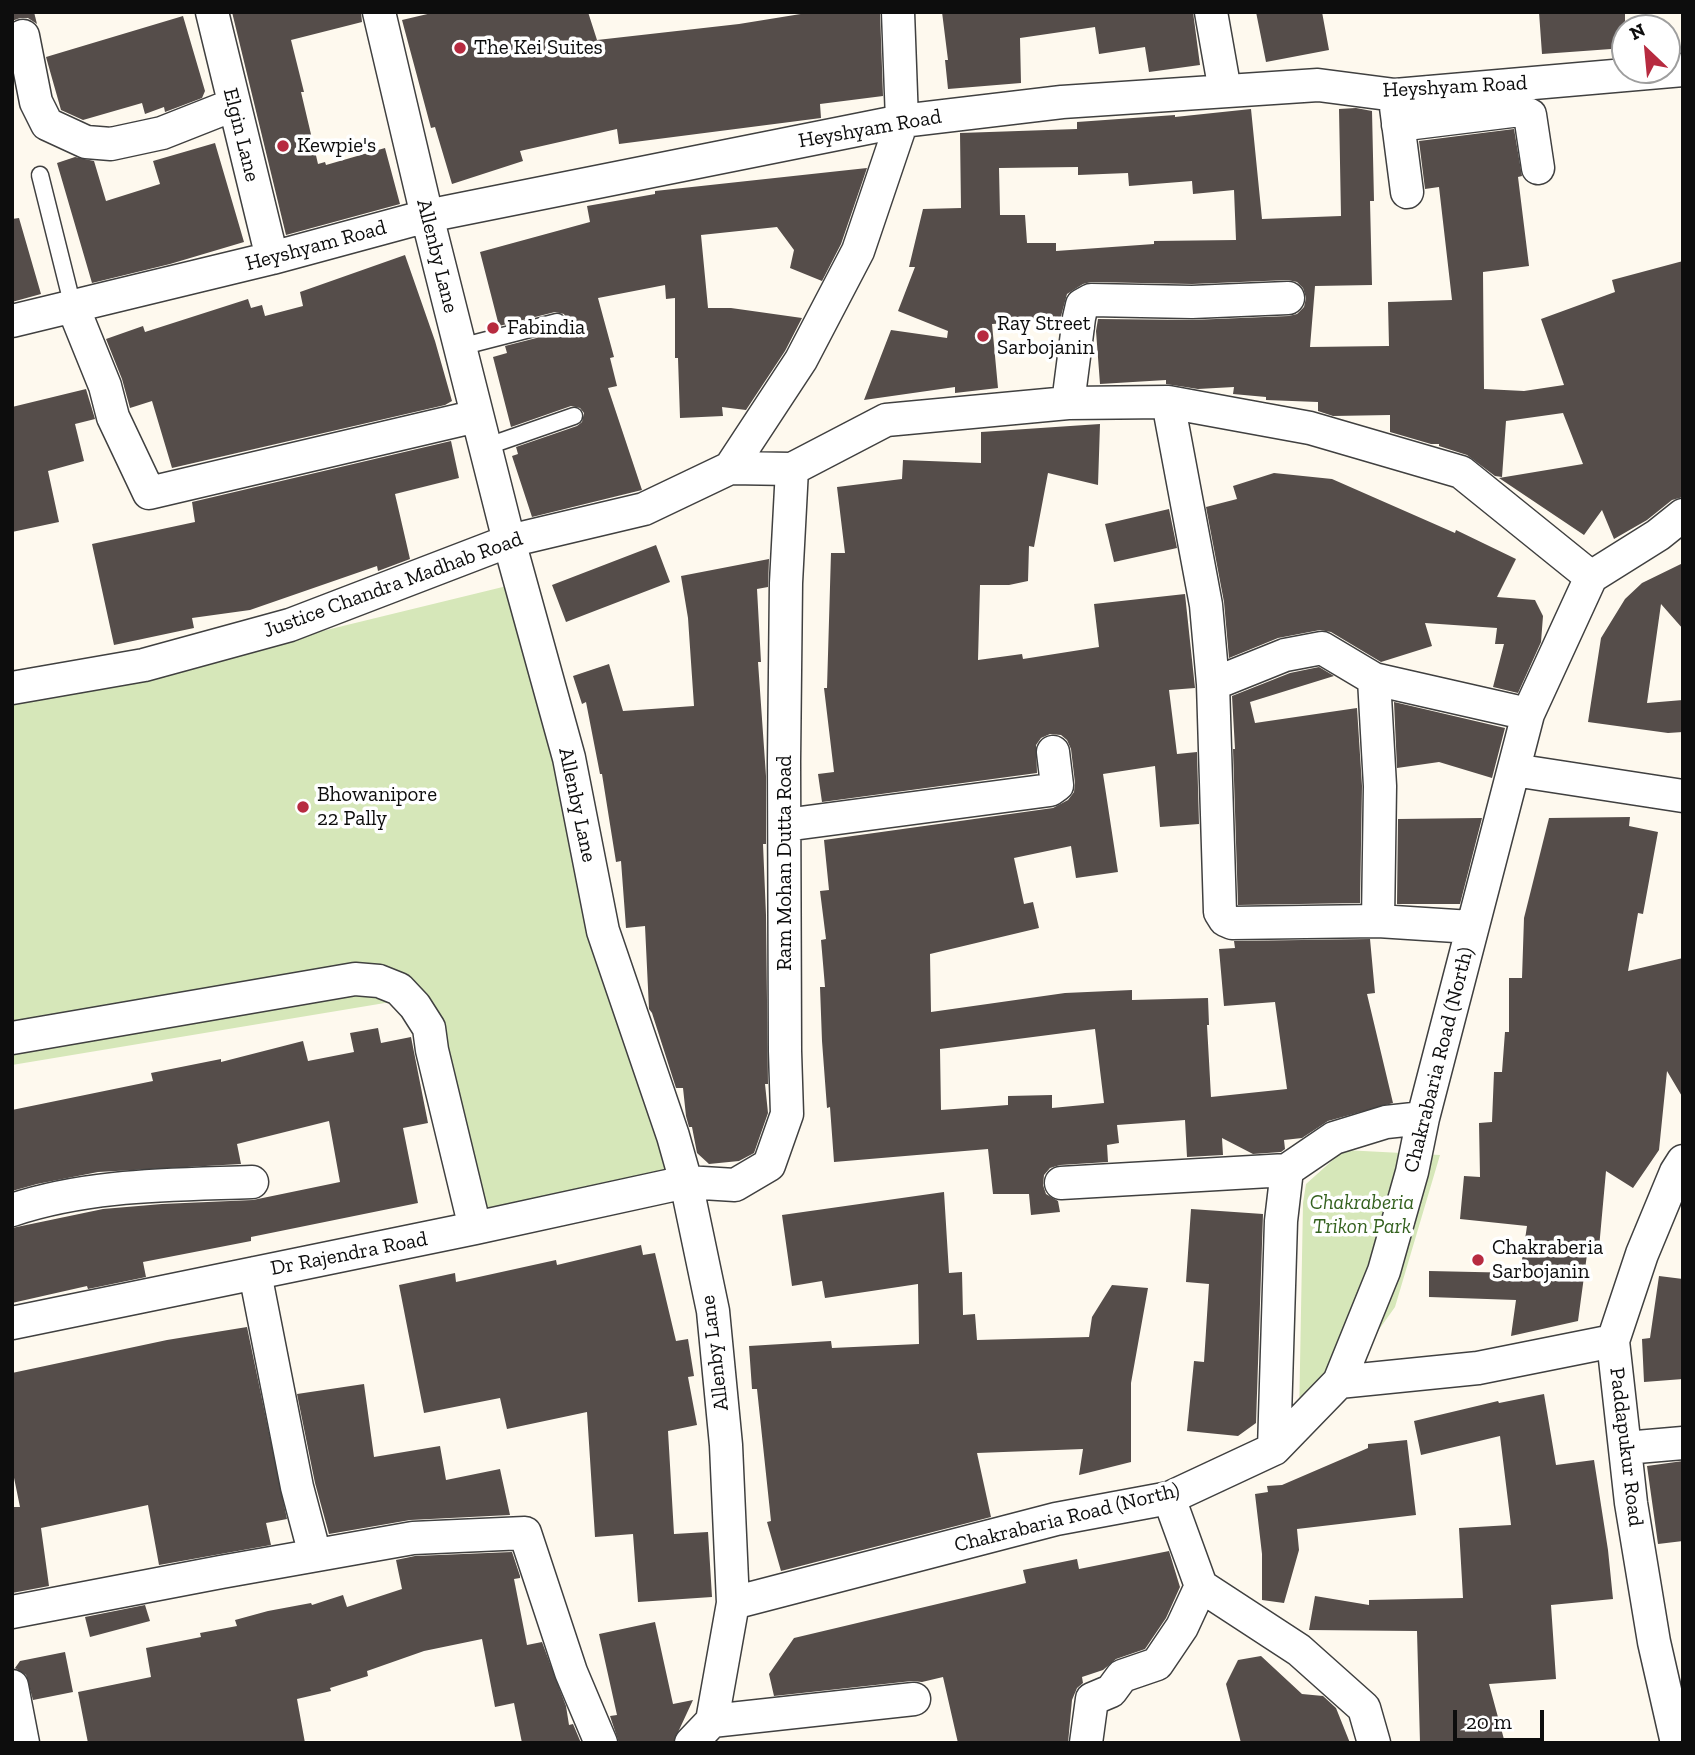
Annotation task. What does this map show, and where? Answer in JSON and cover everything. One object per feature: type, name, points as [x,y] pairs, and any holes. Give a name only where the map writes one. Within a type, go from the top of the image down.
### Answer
[{"type":"street","name":"Elgin Lane","points":[[212,12],[272,258]]},
{"type":"street","name":"Allenby Lane","points":[[379,12],[477,416],[569,758],[603,931],[673,1136],[686,1182],[713,1311],[726,1445],[733,1603],[701,1732]]},
{"type":"street","points":[[730,468],[801,360],[858,251],[902,121],[898,12]]},
{"type":"street","points":[[1210,12],[1225,91]]},
{"type":"street","points":[[23,36],[36,102],[47,124],[86,142],[111,144],[162,133],[233,105]]},
{"type":"street","name":"Heyshyam Road","points":[[12,321],[272,258],[427,216],[902,121],[1062,102],[1318,85],[1396,110],[1518,97],[1683,70]]},
{"type":"street","points":[[1518,97],[1530,115],[1538,168]]},
{"type":"street","points":[[1396,110],[1407,192]]},
{"type":"street","points":[[1068,403],[1079,318],[1082,305],[1091,300],[1192,302],[1288,298]]},
{"type":"street","points":[[73,307],[104,386],[113,417],[149,493],[477,416]]},
{"type":"street","points":[[1168,402],[1206,605],[1213,684],[1220,912],[1224,920],[1232,923],[1378,921],[1471,927]]},
{"type":"street","name":"Justice Chandra Madhab Road","points":[[12,688],[144,665],[290,625],[509,541],[644,509],[730,468],[792,468],[886,420],[1068,403],[1168,402],[1310,428],[1461,472],[1591,577]]},
{"type":"street","name":"Ram Mohan Dutta Road","points":[[686,1182],[735,1185],[769,1165],[788,1114],[785,1051],[786,583],[792,468]]},
{"type":"street","points":[[1591,577],[1658,535],[1683,515]]},
{"type":"street","name":"Chakrabaria Road (North)","points":[[733,1603],[1056,1519],[1169,1498],[1274,1450],[1339,1382],[1384,1271],[1412,1172],[1471,927],[1528,714],[1591,577]]},
{"type":"street","points":[[1213,684],[1285,655],[1322,648],[1374,679],[1528,714]]},
{"type":"street","points":[[1374,679],[1380,786],[1378,921]]},
{"type":"street","points":[[785,825],[1055,789],[1057,785],[1053,752]]},
{"type":"street","points":[[1514,770],[1683,796]]},
{"type":"street","points":[[12,1038],[355,979],[379,981],[399,989],[415,1006],[429,1028],[475,1228]]},
{"type":"street","points":[[1061,1182],[1287,1170],[1334,1138],[1386,1122],[1423,1118]]},
{"type":"street","name":"Paddapukur Road","points":[[1677,1743],[1669,1639],[1631,1503],[1613,1341],[1642,1254],[1683,1161]]},
{"type":"street","points":[[1274,1450],[1280,1221],[1287,1170]]},
{"type":"street","points":[[12,1210],[36,1202],[95,1191],[159,1185],[252,1182]]},
{"type":"street","name":"Dr Rajendra Road","points":[[12,1323],[686,1182]]},
{"type":"street","points":[[255,1273],[297,1487],[315,1555]]},
{"type":"street","points":[[1339,1382],[1478,1368],[1613,1341]]},
{"type":"street","points":[[1625,1448],[1683,1443]]},
{"type":"street","points":[[1169,1498],[1200,1586],[1299,1650],[1364,1708],[1374,1743]]},
{"type":"street","points":[[12,1612],[413,1538],[525,1533],[571,1672],[601,1743]]},
{"type":"street","points":[[1086,1743],[1092,1699],[1111,1690],[1122,1676],[1157,1664],[1182,1627],[1200,1586]]},
{"type":"street","points":[[12,1686],[23,1743]]},
{"type":"street","points":[[701,1732],[914,1699]]},
{"type":"lane","points":[[40,175],[73,307]]},
{"type":"lane","points":[[460,347],[557,322]]},
{"type":"lane","points":[[485,447],[575,416]]},
{"type":"green space","points":[[511,585],[674,1175],[481,1220],[421,997],[12,1065],[12,704],[68,693]]},
{"type":"green space","name":"Chakraberia Trikon Park","points":[[1344,1150],[1440,1155],[1395,1307],[1348,1373],[1299,1420],[1303,1203],[1306,1184]]},
{"type":"building","points":[[12,12],[34,12],[37,24],[28,18],[12,21]]},
{"type":"building","points":[[232,12],[361,12],[362,22],[291,40],[304,92],[301,92],[318,164],[325,162],[326,165],[385,148],[400,204],[286,235]]},
{"type":"building","points":[[436,12],[588,12],[597,40],[739,24],[813,12],[880,12],[883,96],[820,104],[821,118],[619,144],[617,129],[520,151],[523,161],[452,184],[435,127],[431,128],[402,20]]},
{"type":"building","points":[[942,12],[1193,12],[1200,65],[1149,72],[1145,47],[1099,54],[1095,27],[1020,38],[1021,83],[948,89],[945,60],[948,60]]},
{"type":"building","points":[[1256,12],[1322,12],[1329,50],[1266,62]]},
{"type":"building","points":[[1539,12],[1625,12],[1611,14],[1611,49],[1542,54]]},
{"type":"building","points":[[183,16],[205,91],[202,98],[165,112],[164,107],[145,114],[142,103],[83,120],[61,110],[46,57]]},
{"type":"building","points":[[1251,109],[1262,219],[1341,216],[1339,109],[1372,111],[1372,285],[1315,286],[1310,347],[1389,346],[1388,302],[1452,300],[1439,187],[1425,189],[1419,141],[1514,129],[1522,176],[1518,177],[1529,266],[1483,272],[1484,389],[1524,391],[1564,385],[1541,319],[1615,292],[1612,280],[1683,261],[1683,497],[1672,500],[1647,520],[1614,539],[1602,510],[1584,535],[1499,478],[1583,464],[1563,413],[1506,421],[1502,477],[1495,476],[1467,455],[1439,444],[1390,432],[1390,415],[1333,416],[1318,411],[1318,402],[1266,400],[1266,397],[1233,394],[1234,387],[1198,389],[1166,384],[1166,380],[1100,384],[1096,331],[1098,319],[1192,320],[1289,316],[1297,314],[1304,307],[1306,298],[1303,288],[1297,282],[1288,280],[1192,284],[1083,284],[1067,294],[1060,320],[992,324],[998,388],[955,393],[955,387],[864,400],[891,330],[947,338],[948,331],[898,311],[915,267],[909,267],[923,209],[961,208],[960,133],[1077,129],[1077,122],[1175,117]],"holes":[[[1078,167],[1078,175],[1128,173],[1129,186],[1192,181],[1193,194],[1234,190],[1236,240],[1154,241],[1154,244],[1056,251],[1056,243],[1027,243],[1025,215],[1000,215],[999,168]]]},
{"type":"building","points":[[215,143],[244,242],[92,283],[57,163],[75,157],[94,161],[106,201],[160,184],[153,161]]},
{"type":"building","points":[[867,168],[841,244],[822,281],[790,268],[794,250],[777,227],[701,235],[708,308],[731,308],[802,318],[785,351],[746,410],[722,407],[723,416],[680,418],[678,358],[675,358],[675,298],[666,299],[665,285],[598,298],[614,357],[610,358],[617,386],[608,388],[642,490],[532,517],[512,456],[518,454],[516,447],[577,426],[582,422],[584,413],[580,408],[571,406],[511,427],[493,357],[507,353],[505,346],[560,332],[567,325],[567,320],[564,314],[555,312],[499,326],[480,252],[590,222],[587,206],[655,194],[655,191]]},
{"type":"building","points":[[19,218],[41,294],[12,302],[12,219]]},
{"type":"building","points":[[405,255],[435,341],[452,401],[445,405],[172,468],[152,401],[130,408],[106,339],[143,326],[145,332],[248,299],[251,308],[262,305],[265,316],[303,306],[300,292]]},
{"type":"building","points":[[86,389],[95,419],[75,424],[84,461],[48,471],[59,522],[12,532],[12,407]]},
{"type":"building","points":[[1100,424],[1098,485],[1048,473],[1034,547],[1029,546],[1028,581],[1009,585],[980,585],[978,660],[1022,654],[1023,659],[1099,647],[1094,604],[1185,594],[1195,688],[1169,690],[1177,754],[1197,752],[1199,824],[1160,827],[1155,766],[1103,774],[1118,872],[1076,878],[1071,846],[1014,858],[1024,904],[1033,902],[1039,928],[930,954],[931,1012],[1065,993],[1132,990],[1132,1000],[1208,998],[1211,1097],[1287,1089],[1275,1002],[1224,1006],[1219,949],[1235,948],[1234,941],[1370,939],[1375,993],[1367,994],[1393,1103],[1328,1121],[1302,1138],[1284,1140],[1285,1149],[1281,1152],[1253,1154],[1222,1138],[1223,1155],[1187,1157],[1185,1120],[1117,1125],[1119,1143],[1107,1145],[1108,1162],[1060,1165],[1050,1168],[1044,1175],[1046,1194],[1058,1201],[1060,1212],[1031,1215],[1029,1194],[993,1194],[988,1149],[834,1162],[830,1107],[827,1108],[820,987],[825,987],[821,940],[826,939],[820,891],[829,890],[824,840],[1053,808],[1068,800],[1074,792],[1071,749],[1061,735],[1050,734],[1041,738],[1036,745],[1037,773],[822,802],[818,774],[834,772],[824,688],[827,688],[831,553],[845,553],[837,487],[902,479],[903,460],[981,463],[981,432]],"holes":[[[1095,1029],[1104,1103],[1052,1108],[1052,1095],[1008,1096],[1008,1105],[941,1110],[940,1049]]]},
{"type":"building","points":[[451,441],[459,478],[395,494],[410,559],[378,571],[377,566],[250,610],[192,618],[194,628],[114,645],[92,544],[195,522],[192,502]]},
{"type":"building","points":[[1274,473],[1332,479],[1455,533],[1456,530],[1516,559],[1497,597],[1535,600],[1543,616],[1541,642],[1518,693],[1493,687],[1504,644],[1495,644],[1497,628],[1425,623],[1432,646],[1381,662],[1331,632],[1320,630],[1278,638],[1229,658],[1224,602],[1206,507],[1237,499],[1233,486]]},
{"type":"building","points":[[1169,509],[1177,548],[1114,562],[1105,524]]},
{"type":"building","points":[[656,545],[670,582],[566,622],[552,585]]},
{"type":"building","points":[[769,559],[768,587],[757,589],[761,662],[758,662],[766,776],[766,844],[763,844],[768,1084],[765,1084],[768,1113],[754,1153],[739,1161],[709,1164],[697,1153],[692,1127],[689,1127],[686,1116],[683,1088],[676,1088],[649,1009],[645,926],[626,928],[621,861],[616,862],[602,774],[586,702],[582,704],[573,676],[609,664],[623,711],[694,706],[688,618],[681,576]]},
{"type":"building","points":[[1683,563],[1683,629],[1661,604],[1647,703],[1683,700],[1683,732],[1668,733],[1588,722],[1601,638],[1625,599],[1642,583]]},
{"type":"building","points":[[1319,667],[1334,676],[1250,702],[1255,723],[1357,708],[1362,786],[1360,903],[1238,905],[1232,696],[1290,673]]},
{"type":"building","points":[[1394,702],[1505,728],[1492,778],[1439,762],[1397,768]]},
{"type":"building","points":[[1630,817],[1629,826],[1658,832],[1643,914],[1638,913],[1628,971],[1683,958],[1683,1098],[1667,1071],[1659,1150],[1633,1188],[1606,1171],[1599,1248],[1588,1247],[1578,1321],[1511,1336],[1516,1300],[1429,1297],[1429,1271],[1520,1273],[1527,1226],[1460,1219],[1464,1176],[1480,1177],[1479,1123],[1492,1122],[1494,1072],[1502,1072],[1505,1032],[1509,1032],[1509,978],[1522,978],[1524,918],[1549,818]]},
{"type":"building","points":[[1482,818],[1460,904],[1397,904],[1398,819]]},
{"type":"building","points":[[378,1028],[381,1043],[411,1037],[428,1123],[403,1128],[418,1203],[251,1237],[251,1241],[143,1262],[146,1277],[88,1289],[87,1286],[12,1303],[12,1228],[103,1209],[253,1200],[340,1182],[329,1121],[237,1144],[241,1164],[98,1172],[12,1191],[12,1110],[153,1081],[151,1073],[221,1059],[221,1062],[303,1041],[308,1061],[354,1052],[350,1033]]},
{"type":"building","points":[[944,1192],[949,1273],[962,1272],[963,1315],[975,1314],[977,1340],[1089,1337],[1092,1317],[1112,1285],[1148,1288],[1131,1383],[1131,1462],[1079,1475],[1083,1449],[977,1453],[991,1517],[781,1571],[767,1522],[771,1521],[757,1389],[752,1389],[749,1346],[831,1341],[832,1348],[919,1344],[918,1284],[825,1298],[822,1281],[792,1286],[782,1215]]},
{"type":"building","points":[[1191,1209],[1263,1214],[1256,1423],[1238,1436],[1187,1431],[1194,1361],[1204,1362],[1209,1284],[1186,1282]]},
{"type":"building","points":[[641,1245],[643,1255],[655,1253],[676,1341],[688,1339],[694,1376],[688,1377],[697,1425],[668,1431],[674,1534],[708,1532],[712,1597],[638,1602],[633,1534],[595,1537],[587,1412],[507,1429],[500,1398],[424,1413],[399,1285],[455,1273],[456,1282],[556,1260],[557,1265]]},
{"type":"building","points":[[1659,1276],[1683,1279],[1683,1379],[1644,1382],[1642,1339],[1650,1338]]},
{"type":"building","points":[[247,1327],[287,1519],[266,1523],[271,1545],[159,1565],[148,1505],[41,1528],[49,1586],[12,1593],[12,1507],[20,1507],[12,1468],[12,1373],[167,1340]]},
{"type":"building","points":[[364,1384],[374,1457],[440,1446],[446,1480],[500,1469],[510,1515],[410,1520],[329,1534],[315,1483],[297,1394]]},
{"type":"building","points":[[1544,1394],[1556,1465],[1594,1460],[1613,1599],[1551,1605],[1556,1679],[1489,1684],[1505,1743],[1420,1743],[1417,1631],[1309,1630],[1315,1596],[1369,1605],[1369,1600],[1463,1598],[1459,1528],[1511,1525],[1500,1436],[1421,1455],[1414,1421],[1498,1401],[1499,1403]]},
{"type":"building","points":[[1407,1440],[1416,1515],[1297,1529],[1299,1550],[1284,1603],[1262,1600],[1262,1554],[1255,1494],[1268,1492],[1267,1486],[1282,1485],[1368,1448],[1368,1444]]},
{"type":"building","points":[[1683,1461],[1683,1541],[1658,1544],[1647,1466]]},
{"type":"building","points":[[1169,1551],[1180,1587],[1166,1618],[1145,1649],[1116,1659],[1103,1670],[1082,1677],[1083,1683],[1077,1688],[1072,1700],[1068,1743],[958,1743],[943,1677],[922,1682],[774,1696],[769,1674],[794,1638],[1026,1583],[1023,1570],[1077,1559],[1079,1569]]},
{"type":"building","points":[[512,1552],[520,1576],[514,1579],[527,1645],[542,1642],[566,1706],[569,1725],[573,1724],[581,1743],[522,1743],[514,1703],[495,1707],[482,1639],[424,1651],[367,1671],[368,1676],[330,1688],[331,1691],[297,1699],[305,1743],[88,1743],[78,1692],[151,1677],[146,1648],[201,1637],[200,1633],[237,1626],[235,1620],[268,1611],[311,1603],[312,1605],[343,1595],[347,1607],[402,1589],[396,1560],[415,1556]]},
{"type":"building","points":[[145,1605],[150,1621],[90,1637],[85,1617]]},
{"type":"building","points":[[655,1622],[673,1704],[693,1700],[673,1743],[619,1743],[610,1716],[617,1715],[599,1634]]},
{"type":"building","points":[[65,1652],[73,1692],[33,1700],[26,1675],[15,1668],[20,1661]]},
{"type":"building","points":[[1261,1656],[1302,1694],[1323,1696],[1336,1708],[1350,1743],[1241,1743],[1226,1684],[1238,1660]]},
{"type":"place","name":"The Kei Suites","points":[[460,48]]},
{"type":"place","name":"Kewpie's","points":[[283,146]]},
{"type":"place","name":"Fabindia","points":[[493,328]]},
{"type":"place","name":"Ray Street Sarbojanin","points":[[983,336]]},
{"type":"place","name":"Bhowanipore 22 Pally","points":[[303,807]]},
{"type":"place","name":"Chakraberia Sarbojanin","points":[[1478,1260]]}]
